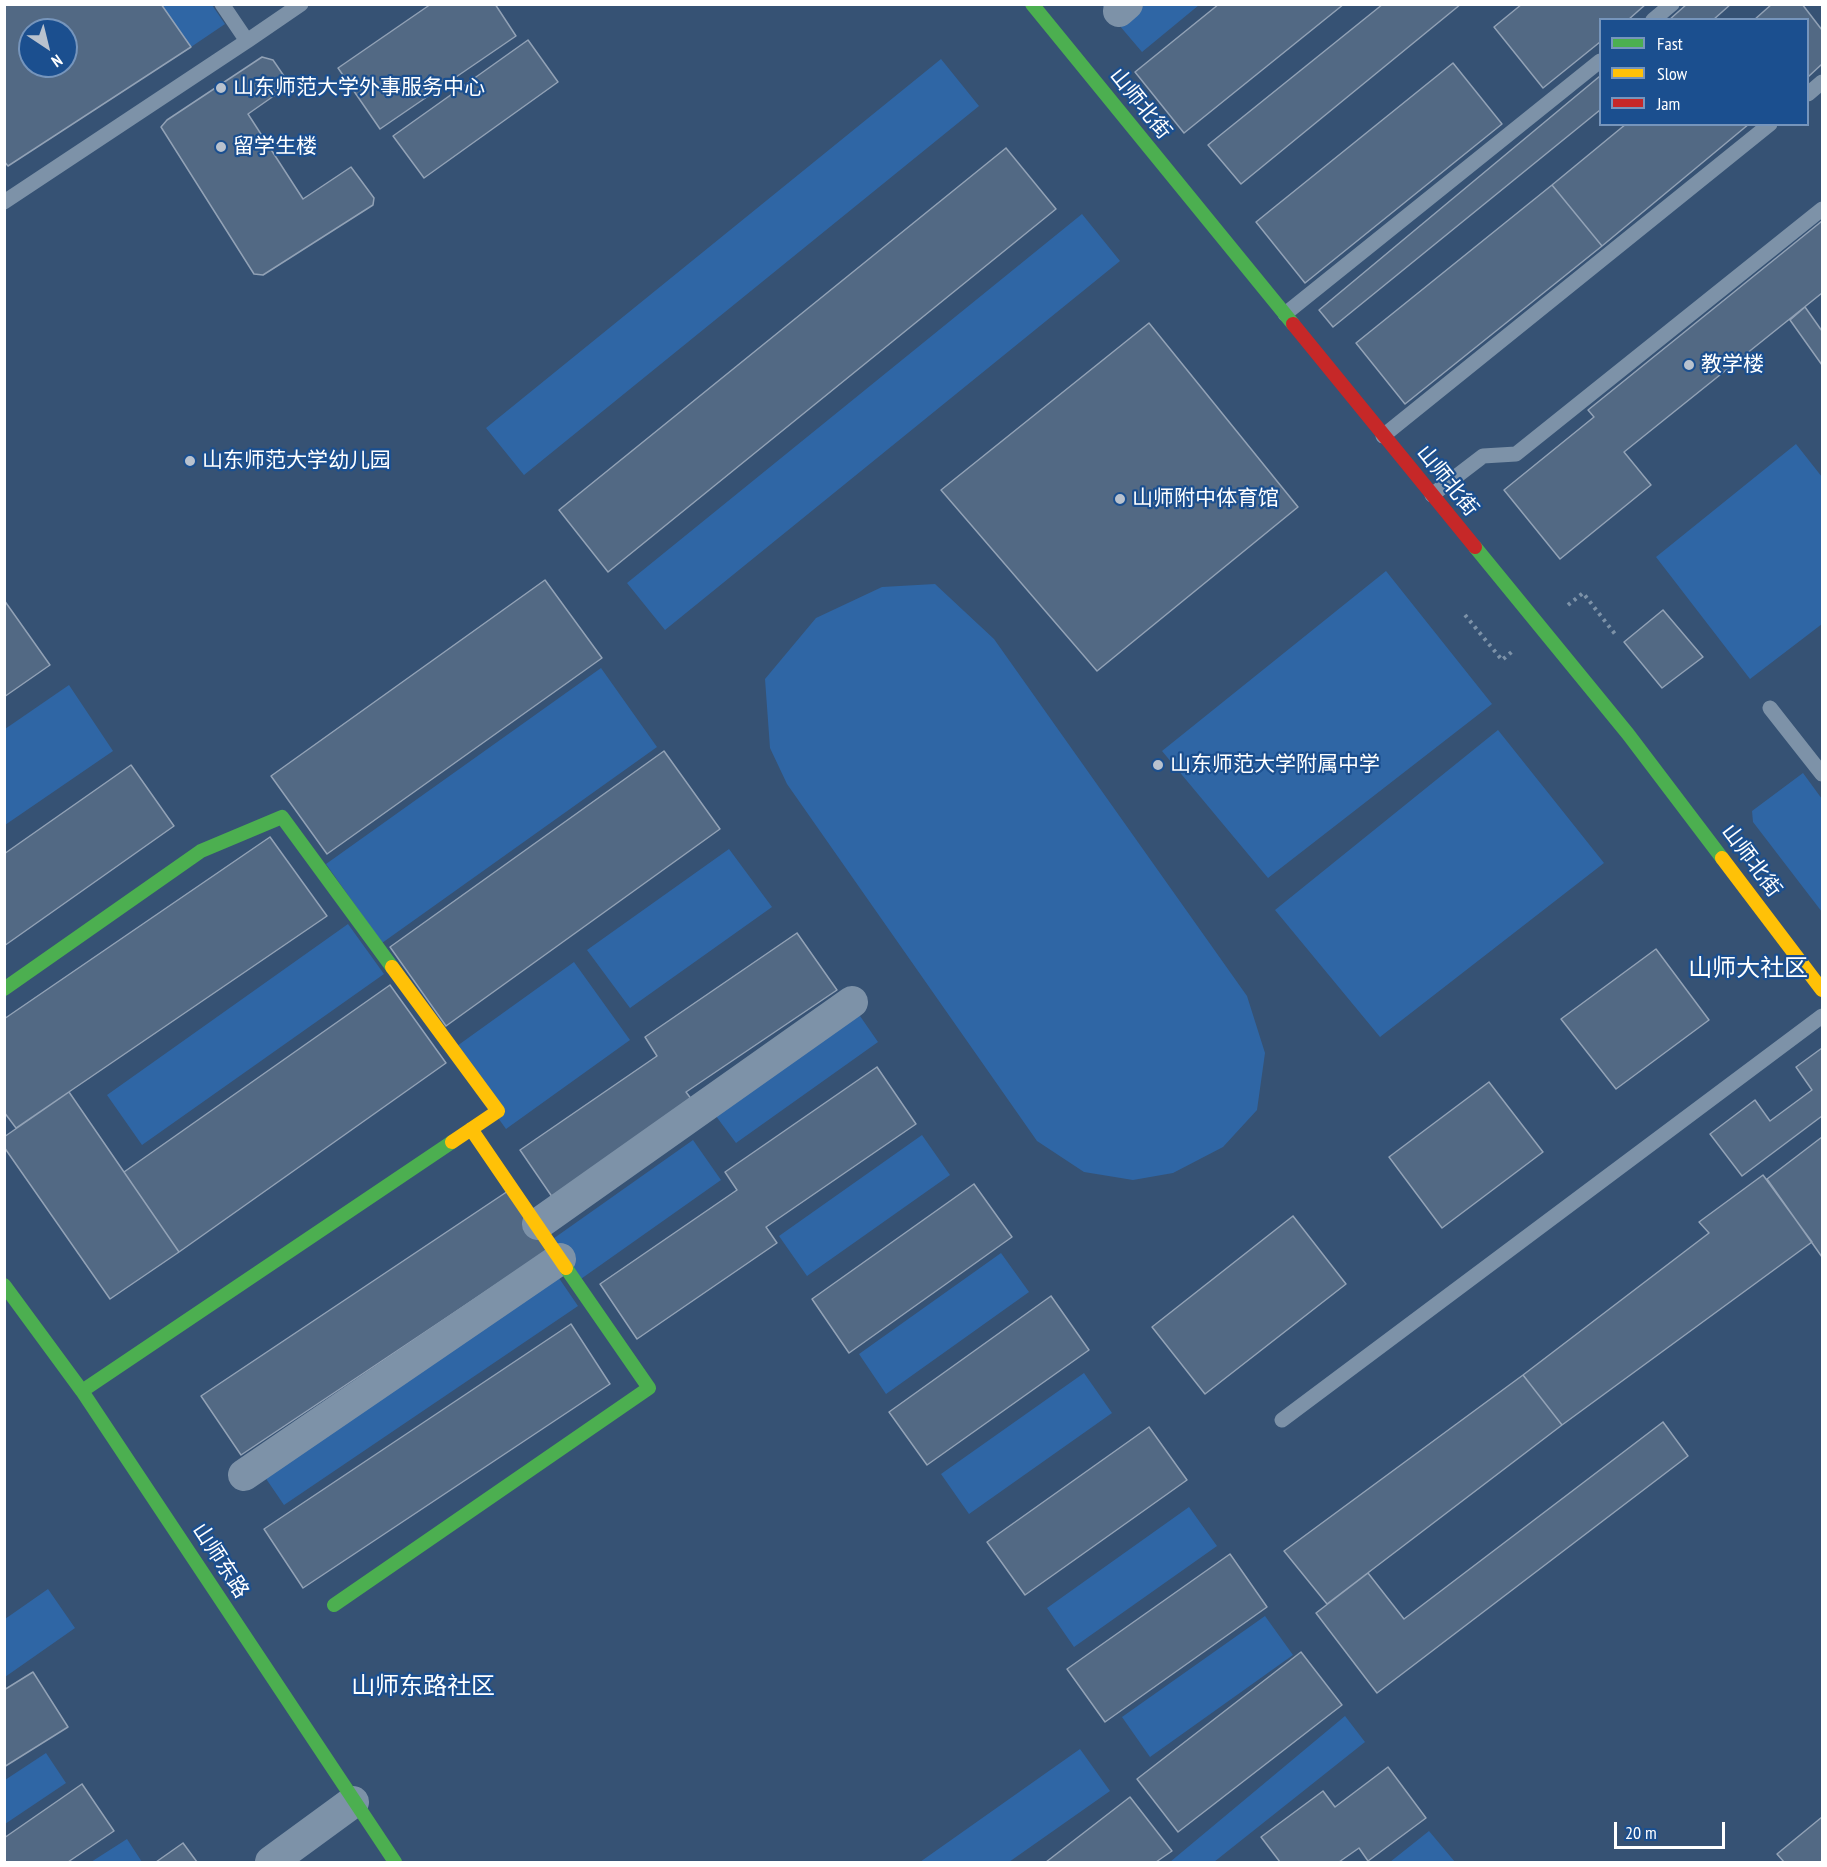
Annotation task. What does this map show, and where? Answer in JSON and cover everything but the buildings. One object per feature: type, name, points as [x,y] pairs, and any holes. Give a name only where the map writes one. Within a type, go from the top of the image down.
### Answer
[{"type":"street","name":"山师北街","points":[[1032,4],[1628,734],[1822,990]]},
{"type":"street","points":[[4,989],[201,851],[282,817],[498,1111],[82,1391]]},
{"type":"street","points":[[537,1224],[852,1002]]},
{"type":"street","points":[[334,1605],[649,1388],[471,1129]]},
{"type":"street","points":[[244,1475],[560,1259]]},
{"type":"street","name":"山师东路","points":[[5,1286],[82,1391],[395,1863]]},
{"type":"street","points":[[271,1863],[353,1802]]},
{"type":"lane","points":[[222,4],[247,41]]},
{"type":"lane","points":[[4,202],[301,4]]},
{"type":"lane","points":[[1655,18],[1672,4]]},
{"type":"lane","points":[[1285,314],[1599,62]]},
{"type":"lane","points":[[1809,93],[1822,82]]},
{"type":"lane","points":[[1383,436],[1768,126]]},
{"type":"lane","points":[[1432,495],[1483,456],[1516,454],[1822,209]]},
{"type":"lane","points":[[1770,708],[1822,774]]},
{"type":"lane","points":[[1282,1420],[1822,1016]]},
{"type":"path","points":[[1583,593],[1615,634]]},
{"type":"path","points":[[1465,615],[1502,660]]},
{"type":"shaded area","points":[[161,5],[212,5],[225,24],[191,47]]},
{"type":"shaded area","points":[[1102,5],[1199,5],[1142,52]]},
{"type":"shaded area","points":[[941,59],[979,106],[524,475],[486,428]]},
{"type":"shaded area","points":[[1082,214],[1120,261],[665,630],[627,583]]},
{"type":"shaded area","points":[[1796,444],[1822,477],[1822,624],[1750,679],[1656,557]]},
{"type":"shaded area","points":[[1386,571],[1492,704],[1268,878],[1162,751]]},
{"type":"shaded area","points":[[935,584],[994,639],[1247,996],[1265,1053],[1257,1110],[1223,1147],[1173,1173],[1133,1180],[1084,1172],[1037,1141],[787,784],[770,748],[765,679],[816,618],[882,587]]},
{"type":"shaded area","points":[[601,668],[657,747],[382,943],[326,864]]},
{"type":"shaded area","points":[[69,685],[113,751],[5,825],[5,729]]},
{"type":"shaded area","points":[[1498,730],[1604,863],[1380,1037],[1275,910]]},
{"type":"shaded area","points":[[1803,773],[1822,799],[1822,912],[1753,822],[1752,811]]},
{"type":"shaded area","points":[[729,849],[772,907],[630,1008],[587,950]]},
{"type":"shaded area","points":[[348,924],[384,974],[142,1145],[107,1095]]},
{"type":"shaded area","points":[[574,962],[630,1040],[506,1129],[450,1051]]},
{"type":"shaded area","points":[[851,1003],[878,1042],[736,1143],[707,1104]]},
{"type":"shaded area","points":[[922,1135],[950,1175],[807,1276],[779,1236]]},
{"type":"shaded area","points":[[693,1140],[721,1180],[578,1281],[550,1241]]},
{"type":"shaded area","points":[[1001,1253],[1029,1292],[886,1394],[859,1354]]},
{"type":"shaded area","points":[[550,1265],[578,1306],[284,1505],[256,1464]]},
{"type":"shaded area","points":[[1084,1373],[1112,1413],[969,1514],[941,1474]]},
{"type":"shaded area","points":[[1189,1507],[1217,1546],[1074,1647],[1047,1608]]},
{"type":"shaded area","points":[[48,1589],[75,1628],[5,1677],[5,1619]]},
{"type":"shaded area","points":[[1265,1616],[1293,1655],[1150,1757],[1122,1717]]},
{"type":"shaded area","points":[[1345,1716],[1365,1742],[1214,1862],[1170,1862]]},
{"type":"shaded area","points":[[1080,1749],[1110,1791],[1009,1862],[920,1862]]},
{"type":"shaded area","points":[[46,1753],[66,1783],[5,1824],[5,1780]]},
{"type":"shaded area","points":[[1429,1831],[1455,1862],[1390,1862]]},
{"type":"shaded area","points":[[127,1839],[142,1862],[91,1862]]},
{"type":"traffic: fast","points":[[1032,4],[1293,324]]},
{"type":"traffic: fast","points":[[1475,547],[1628,734],[1722,858]]},
{"type":"traffic: fast","points":[[4,989],[201,851],[282,817],[392,967]]},
{"type":"traffic: fast","points":[[82,1391],[452,1142]]},
{"type":"traffic: fast","points":[[334,1605],[649,1388],[566,1268]]},
{"type":"traffic: fast","points":[[4,1285],[82,1391],[395,1862]]},
{"type":"traffic: slow","points":[[1722,858],[1822,990]]},
{"type":"traffic: slow","points":[[392,967],[498,1111],[452,1142]]},
{"type":"traffic: slow","points":[[471,1129],[566,1268]]},
{"type":"traffic: jam","points":[[1293,324],[1475,547]]},
{"type":"place","name":"山东师范大学外事服务中心","points":[[221,88]]},
{"type":"place","name":"留学生楼","points":[[221,147]]},
{"type":"place","name":"教学楼","points":[[1689,365]]},
{"type":"place","name":"山东师范大学幼儿园","points":[[190,461]]},
{"type":"place","name":"山师附中体育馆","points":[[1120,499]]},
{"type":"place","name":"山东师范大学附属中学","points":[[1158,765]]},
{"type":"district","name":"山师大社区","points":[[1748,969]]},
{"type":"district","name":"山师东路社区","points":[[423,1687]]}]
